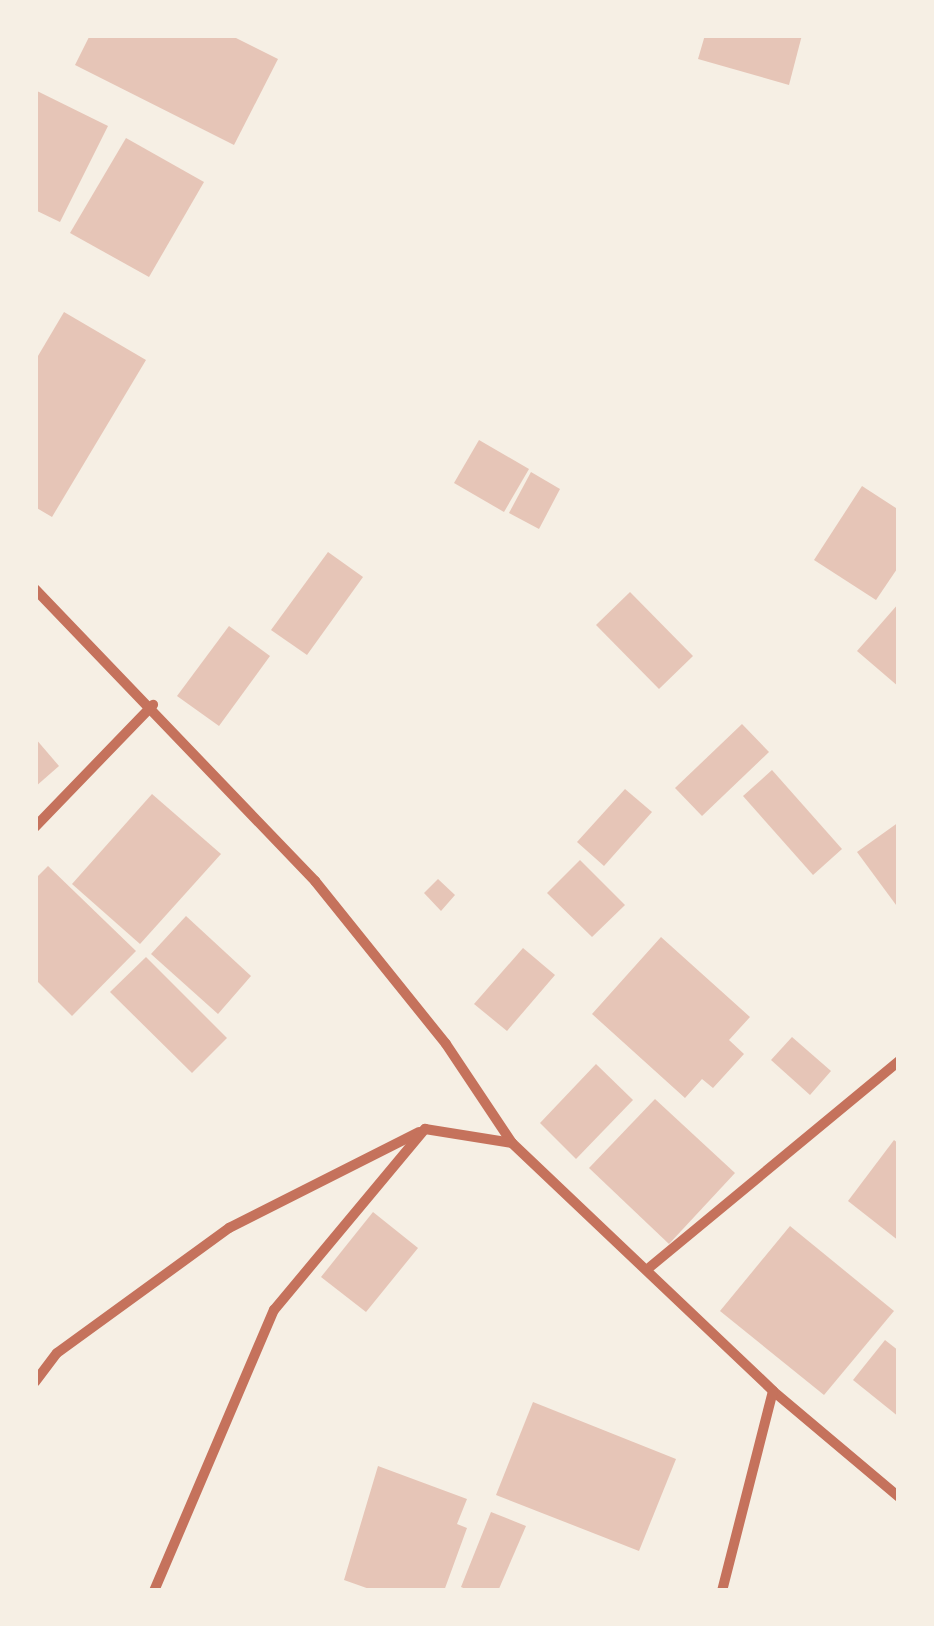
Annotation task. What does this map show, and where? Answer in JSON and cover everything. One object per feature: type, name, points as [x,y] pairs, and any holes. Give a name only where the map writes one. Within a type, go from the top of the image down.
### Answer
[{"type":"street","points":[[35,589],[153,705],[315,881],[446,1044],[512,1142],[650,1266],[772,1391],[899,1497]]},
{"type":"street","points":[[35,827],[153,705]]},
{"type":"street","points":[[650,1266],[899,1061]]},
{"type":"street","points":[[35,1382],[57,1352],[228,1228],[425,1129],[512,1142]]},
{"type":"street","points":[[154,1591],[274,1310],[425,1129]]},
{"type":"street","points":[[722,1591],[772,1391]]},
{"type":"building","points":[[90,35],[230,35],[278,59],[234,145],[75,65]]},
{"type":"building","points":[[705,35],[802,35],[789,85],[698,59]]},
{"type":"building","points":[[35,90],[108,126],[60,222],[35,210]]},
{"type":"building","points":[[126,138],[204,182],[149,277],[70,233]]},
{"type":"building","points":[[64,312],[146,360],[52,517],[35,507],[35,361]]},
{"type":"building","points":[[479,440],[529,469],[504,512],[454,483]]},
{"type":"building","points":[[531,472],[560,489],[539,529],[509,513]]},
{"type":"building","points":[[862,486],[899,510],[899,566],[876,600],[814,560]]},
{"type":"building","points":[[328,552],[363,577],[307,655],[271,630]]},
{"type":"building","points":[[630,592],[693,656],[659,689],[596,625]]},
{"type":"building","points":[[899,603],[899,687],[857,651]]},
{"type":"building","points":[[229,626],[270,656],[219,726],[177,696]]},
{"type":"building","points":[[742,724],[769,752],[702,816],[675,788]]},
{"type":"building","points":[[35,738],[59,766],[35,787]]},
{"type":"building","points":[[772,770],[842,849],[813,875],[743,796]]},
{"type":"building","points":[[625,789],[652,812],[604,866],[577,842]]},
{"type":"building","points":[[152,794],[221,854],[140,944],[72,884]]},
{"type":"building","points":[[899,822],[899,909],[857,852]]},
{"type":"building","points":[[580,860],[625,905],[592,937],[547,893]]},
{"type":"building","points":[[48,866],[136,951],[72,1016],[35,979],[35,879]]},
{"type":"building","points":[[438,879],[455,895],[441,911],[424,893]]},
{"type":"building","points":[[186,916],[251,976],[218,1014],[151,954]]},
{"type":"building","points":[[661,937],[750,1017],[729,1040],[744,1054],[713,1088],[702,1079],[685,1098],[592,1014]]},
{"type":"building","points":[[523,948],[555,975],[507,1031],[474,1004]]},
{"type":"building","points":[[146,957],[227,1038],[192,1073],[110,992]]},
{"type":"building","points":[[792,1037],[831,1071],[810,1095],[771,1060]]},
{"type":"building","points":[[596,1064],[633,1100],[576,1159],[540,1123]]},
{"type":"building","points":[[655,1099],[735,1173],[669,1244],[589,1168]]},
{"type":"building","points":[[894,1140],[899,1144],[899,1241],[848,1201]]},
{"type":"building","points":[[373,1212],[418,1248],[366,1312],[321,1277]]},
{"type":"building","points":[[790,1226],[894,1311],[824,1395],[720,1311]]},
{"type":"building","points":[[885,1340],[899,1351],[899,1417],[853,1380]]},
{"type":"building","points":[[533,1402],[676,1459],[639,1551],[496,1495]]},
{"type":"building","points":[[378,1466],[467,1499],[457,1524],[467,1528],[444,1591],[375,1591],[344,1580]]},
{"type":"building","points":[[491,1512],[526,1526],[498,1591],[470,1591],[461,1587]]}]
